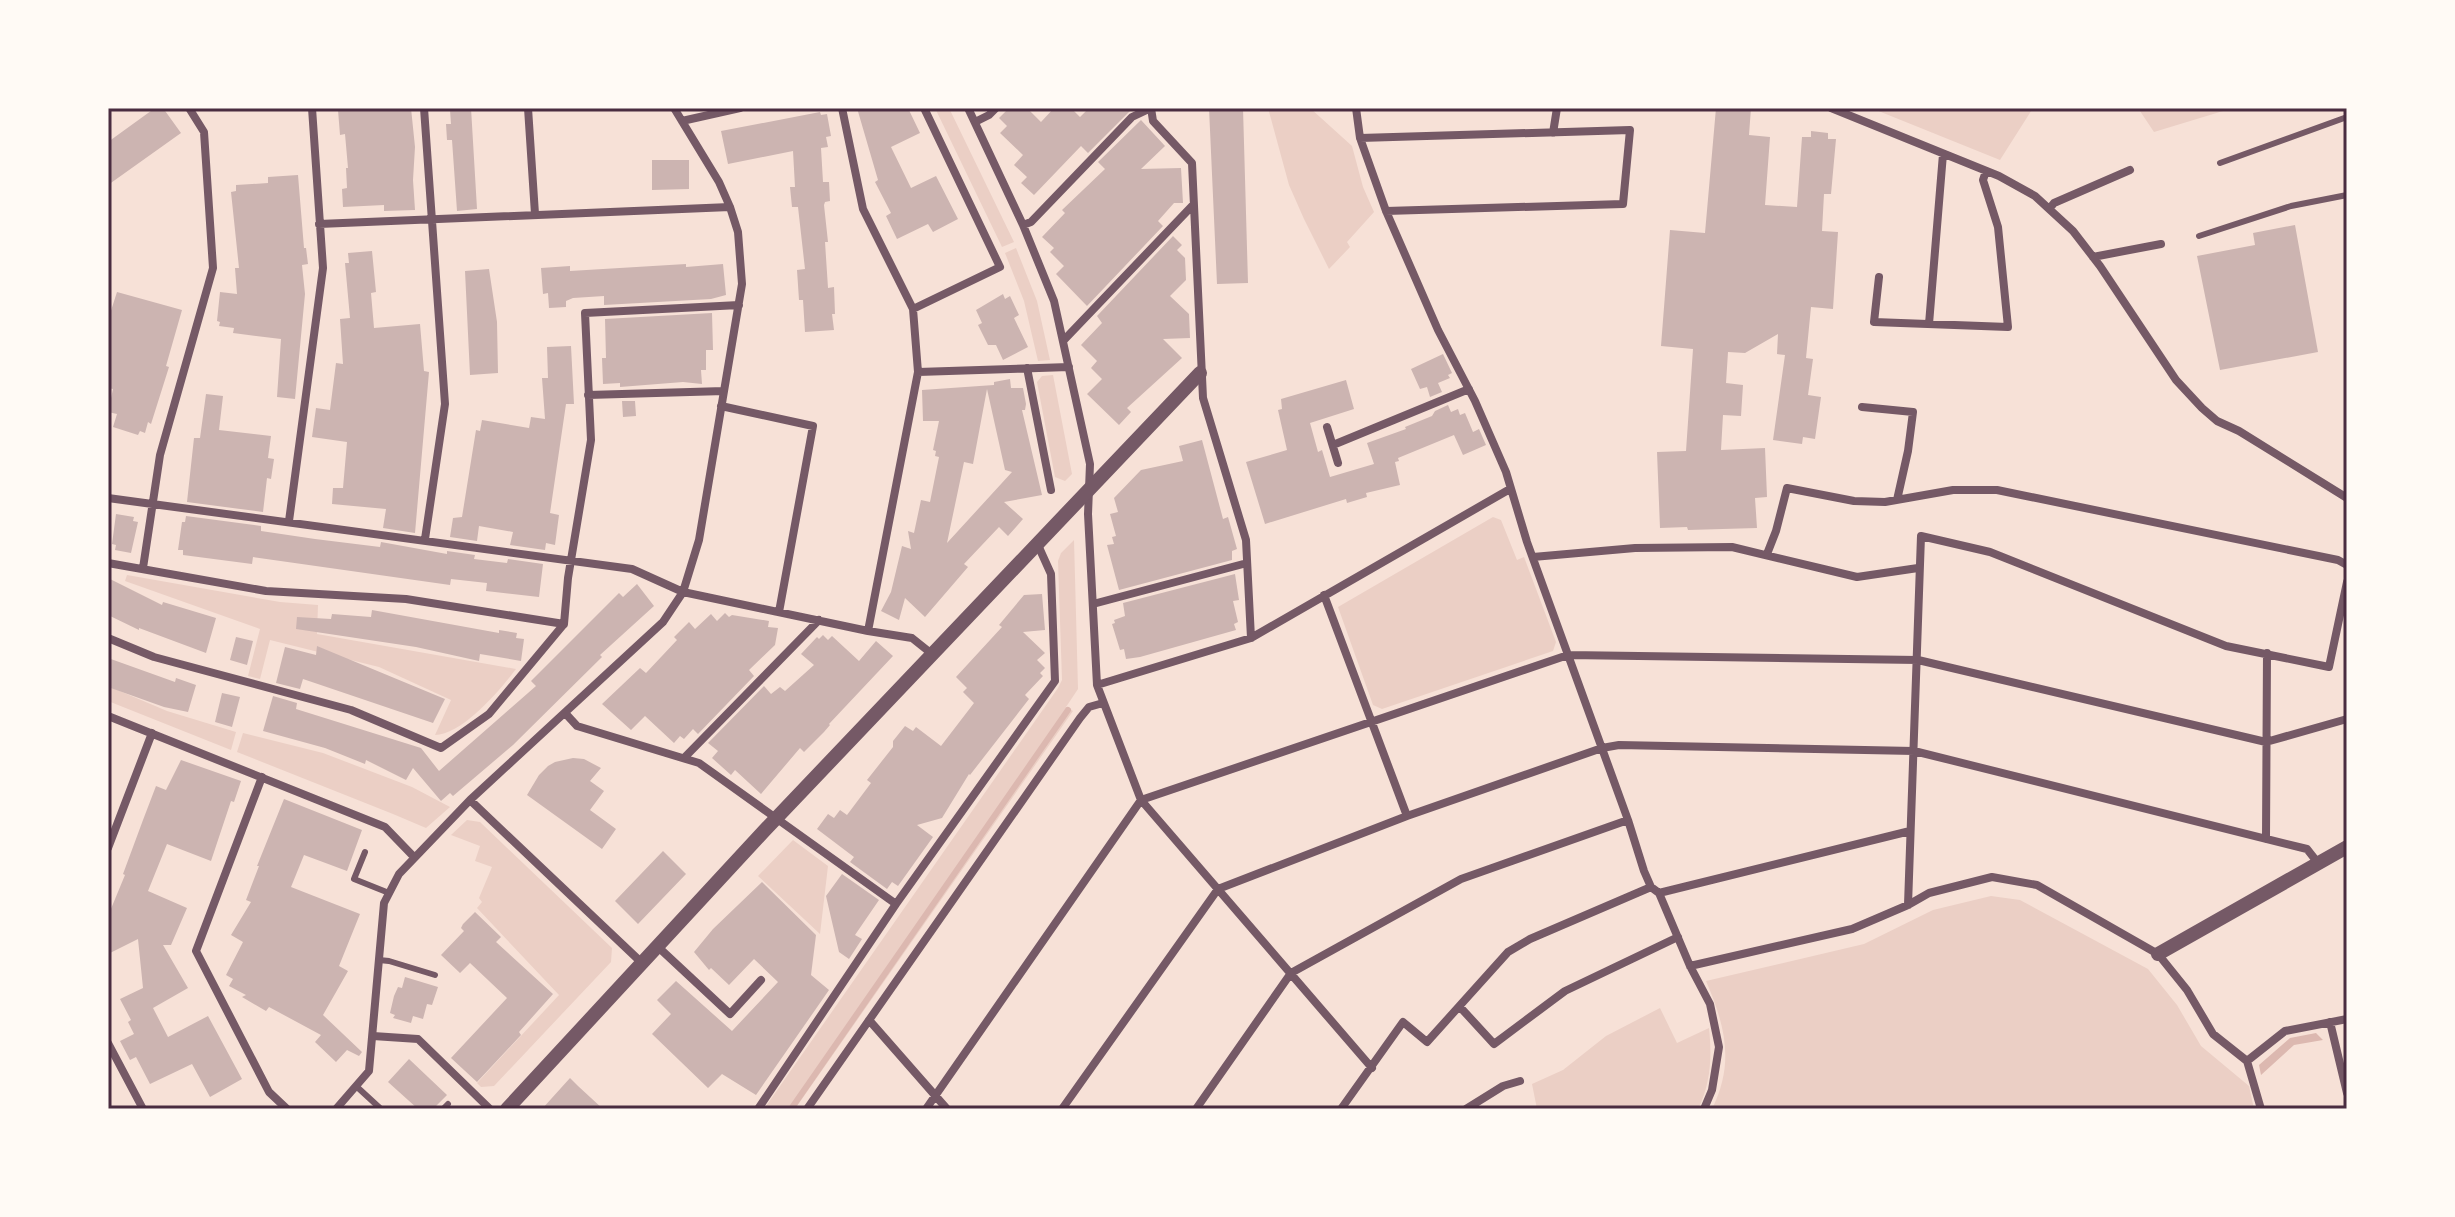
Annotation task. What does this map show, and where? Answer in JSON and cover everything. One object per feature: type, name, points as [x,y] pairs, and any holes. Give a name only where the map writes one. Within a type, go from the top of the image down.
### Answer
[{"type":"street","points":[[143,568],[160,455],[213,268],[204,132],[189,108]]},
{"type":"street","points":[[289,521],[323,268],[312,108]]},
{"type":"street","points":[[424,108],[445,404],[425,539]]},
{"type":"street","points":[[528,108],[535,214]]},
{"type":"street","points":[[336,1109],[369,1071],[384,903],[399,874],[470,800],[663,622],[683,592],[699,540],[742,284],[741,255],[730,207],[719,182],[674,108]]},
{"type":"street","points":[[682,121],[740,108]]},
{"type":"street","points":[[842,108],[863,209],[913,309],[918,372],[868,631]]},
{"type":"street","points":[[913,309],[1000,267],[924,108]]},
{"type":"street","points":[[968,108],[1023,225],[1054,301],[1090,464],[1097,685],[1141,800],[1372,1068]]},
{"type":"street","points":[[975,122],[996,108]]},
{"type":"street","points":[[1023,225],[1031,222],[1132,117],[1151,108],[1153,121],[1192,163],[1203,398],[1246,540],[1251,638]]},
{"type":"street","points":[[1356,108],[1360,138],[1386,211],[1438,330],[1469,389],[1506,472],[1533,557],[1628,820],[1655,890],[1710,1004],[1719,1047],[1712,1090],[1704,1109]]},
{"type":"street","points":[[1553,133],[1557,108]]},
{"type":"street","points":[[1831,108],[1986,171],[2035,196],[2050,208],[2093,257],[2176,380],[2202,408],[2217,421],[2239,431],[2347,498]]},
{"type":"street","points":[[1360,138],[1630,130],[1623,204],[1386,211]]},
{"type":"street","points":[[1929,324],[1943,154]]},
{"type":"street","points":[[2050,208],[2054,203],[2130,170]]},
{"type":"street","points":[[1879,277],[1874,322],[2008,327],[1998,227],[1983,180],[1986,171]]},
{"type":"street","points":[[1063,341],[1193,205]]},
{"type":"street","points":[[319,224],[730,207]]},
{"type":"street","points":[[2093,257],[2161,244]]},
{"type":"street","points":[[108,638],[154,657],[351,710],[441,748],[489,714],[564,624],[571,559],[591,440],[585,313],[739,305]]},
{"type":"street","points":[[918,372],[1069,367]]},
{"type":"street","points":[[1027,368],[1051,490]]},
{"type":"street","points":[[507,1109],[776,819],[1200,373]]},
{"type":"street","points":[[1333,445],[1469,389]]},
{"type":"street","points":[[588,395],[724,391]]},
{"type":"street","points":[[721,406],[813,426],[779,612]]},
{"type":"street","points":[[1862,407],[1913,412],[1897,500]]},
{"type":"street","points":[[1327,427],[1338,463]]},
{"type":"street","points":[[1767,554],[1787,488],[1854,501],[1897,500],[1953,490],[1997,490],[2338,560],[2347,565]]},
{"type":"street","points":[[1097,685],[1251,638],[1510,489]]},
{"type":"street","points":[[108,498],[632,569],[683,592],[912,638],[932,654]]},
{"type":"street","points":[[1908,905],[1921,536],[1990,552],[2226,646],[2329,667],[2347,582]]},
{"type":"street","points":[[758,1109],[896,904],[1055,681],[1051,574],[1037,543]]},
{"type":"street","points":[[1533,557],[1635,548],[1732,547],[1857,577],[1918,568]]},
{"type":"street","points":[[108,563],[266,591],[406,599],[564,624]]},
{"type":"street","points":[[1093,604],[1247,563]]},
{"type":"street","points":[[1324,595],[1407,816]]},
{"type":"street","points":[[684,758],[819,620]]},
{"type":"street","points":[[2266,839],[2267,653]]},
{"type":"street","points":[[926,1109],[1141,800],[1568,655],[1918,660],[2266,742],[2347,719]]},
{"type":"street","points":[[807,1109],[1080,718],[1089,707],[1103,703]]},
{"type":"street","points":[[566,714],[577,726],[699,763],[896,904]]},
{"type":"street","points":[[108,716],[385,827],[414,857]]},
{"type":"street","points":[[108,848],[152,733]]},
{"type":"street","points":[[1062,1109],[1218,889],[1407,816],[1602,748],[1619,745],[1914,751],[2307,849],[2318,863]]},
{"type":"street","points":[[262,777],[196,951],[269,1092],[287,1109]]},
{"type":"street","points":[[470,800],[642,963]]},
{"type":"street","points":[[1196,1109],[1291,973],[1461,879],[1628,820]]},
{"type":"street","points":[[1341,1109],[1403,1022],[1427,1042],[1508,952],[1530,939],[1655,890],[1910,831]]},
{"type":"street","points":[[2158,954],[2347,847]]},
{"type":"street","points":[[1690,966],[1852,929],[1929,893],[1992,877],[2037,885],[2158,954],[2187,990],[2213,1034],[2247,1061],[2261,1109]]},
{"type":"street","points":[[1460,1007],[1494,1044],[1565,991],[1678,937]]},
{"type":"street","points":[[657,946],[730,1014],[761,980]]},
{"type":"street","points":[[2247,1061],[2285,1031],[2347,1019]]},
{"type":"street","points":[[869,1020],[947,1109]]},
{"type":"street","points":[[2330,1022],[2347,1093]]},
{"type":"street","points":[[373,1036],[418,1039],[490,1109]]},
{"type":"street","points":[[108,1043],[143,1109]]},
{"type":"street","points":[[1471,1107],[1503,1086],[1520,1081]]},
{"type":"lane","points":[[2220,163],[2347,117]]},
{"type":"lane","points":[[2199,236],[2291,206],[2347,195]]},
{"type":"lane","points":[[365,852],[354,879],[389,893]]},
{"type":"lane","points":[[379,960],[435,975]]},
{"type":"lane","points":[[356,1086],[381,1109]]},
{"type":"shaded area","points":[[935,108],[949,108],[1014,242],[1002,247]]},
{"type":"shaded area","points":[[1268,108],[1310,108],[1352,146],[1363,187],[1374,212],[1347,242],[1350,247],[1329,269],[1289,185]]},
{"type":"shaded area","points":[[1871,108],[2033,108],[2000,160]]},
{"type":"shaded area","points":[[2138,108],[2233,108],[2154,132]]},
{"type":"shaded area","points":[[1016,248],[1037,301],[1050,360],[1038,361],[1024,301],[1005,253]]},
{"type":"shaded area","points":[[1053,375],[1072,474],[1065,481],[1055,477],[1037,382],[1042,376]]},
{"type":"shaded area","points":[[1493,517],[1501,520],[1517,560],[1524,557],[1556,642],[1553,651],[1382,709],[1373,705],[1338,607]]},
{"type":"shaded area","points":[[1074,540],[1078,689],[1066,707],[1073,711],[795,1109],[764,1109],[1058,688],[1062,680],[1058,561],[1061,553]]},
{"type":"shaded area","points":[[127,575],[280,602],[318,605],[317,634],[516,669],[469,719],[446,733],[435,735],[451,700],[379,667],[270,640],[260,679],[248,676],[260,629],[125,581]]},
{"type":"shaded area","points":[[108,686],[167,711],[236,732],[231,750],[108,701]]},
{"type":"shaded area","points":[[243,733],[323,753],[412,787],[450,807],[426,828],[237,752]]},
{"type":"shaded area","points":[[467,820],[480,822],[612,948],[611,962],[494,1086],[481,1087],[477,1083],[559,995],[477,908],[482,902],[479,898],[492,867],[475,861],[480,846],[451,835]]},
{"type":"shaded area","points":[[793,840],[828,866],[820,934],[758,876]]},
{"type":"shaded area","points":[[1991,896],[2020,900],[2148,969],[2177,1005],[2201,1046],[2249,1086],[2254,1109],[1712,1109],[1723,1076],[1725,1044],[1706,981],[1864,944],[1933,910]]},
{"type":"shaded area","points":[[1660,1008],[1677,1043],[1709,1028],[1710,1069],[1698,1109],[1537,1109],[1532,1084],[1563,1070],[1606,1036]]},
{"type":"shaded area","points":[[2316,1033],[2323,1040],[2294,1045],[2261,1075],[2259,1065],[2290,1038]]},
{"type":"building","points":[[155,108],[163,108],[181,133],[108,185],[108,142]]},
{"type":"building","points":[[411,108],[415,147],[415,210],[384,211],[384,205],[343,207],[342,189],[347,188],[348,168],[345,134],[340,135],[338,110]]},
{"type":"building","points":[[471,108],[477,209],[457,211],[452,140],[447,140],[446,124],[451,124],[450,110]]},
{"type":"building","points":[[857,108],[908,108],[920,133],[891,147],[911,188],[936,176],[958,219],[933,232],[928,224],[897,239],[886,216],[891,213],[875,182],[878,180]]},
{"type":"building","points":[[1009,108],[1027,108],[1041,122],[1054,108],[1071,108],[1080,117],[1089,108],[1131,110],[1088,153],[1081,146],[1034,195],[1021,183],[1027,177],[1014,165],[1023,155],[1000,133],[1007,126],[999,118]]},
{"type":"building","points":[[1209,108],[1243,108],[1248,283],[1217,284]]},
{"type":"building","points":[[1716,108],[1751,108],[1749,135],[1770,137],[1765,205],[1797,207],[1802,137],[1811,137],[1811,131],[1828,133],[1828,139],[1836,139],[1831,194],[1824,194],[1822,231],[1838,232],[1833,309],[1811,307],[1806,358],[1813,359],[1808,395],[1821,397],[1815,439],[1803,437],[1802,444],[1773,440],[1785,355],[1777,354],[1778,334],[1745,353],[1728,352],[1726,383],[1743,385],[1741,416],[1723,415],[1721,450],[1765,448],[1767,497],[1755,498],[1757,528],[1660,528],[1657,452],[1686,451],[1693,349],[1661,346],[1670,230],[1705,233]]},
{"type":"building","points":[[820,112],[821,115],[827,114],[831,136],[826,137],[828,147],[821,148],[823,182],[829,182],[830,201],[824,205],[828,242],[825,242],[828,288],[834,287],[834,330],[805,332],[797,270],[805,269],[798,207],[792,207],[790,187],[795,187],[793,151],[728,164],[721,131]]},
{"type":"building","points":[[1141,120],[1165,146],[1141,169],[1181,168],[1183,203],[1174,203],[1158,221],[1163,226],[1087,306],[1056,274],[1064,266],[1050,252],[1054,248],[1042,237],[1065,213],[1062,210],[1105,169],[1098,162]]},
{"type":"building","points":[[652,160],[689,160],[689,189],[652,190]]},
{"type":"building","points":[[298,175],[308,264],[302,265],[305,294],[295,399],[277,397],[281,339],[233,333],[234,328],[219,326],[220,322],[217,321],[220,292],[237,294],[235,268],[239,268],[231,192],[236,191],[236,185],[268,183],[268,177]]},
{"type":"building","points":[[2295,225],[2318,352],[2220,370],[2197,256],[2255,245],[2253,233]]},
{"type":"building","points":[[1173,236],[1182,245],[1177,250],[1185,258],[1186,280],[1170,296],[1189,314],[1190,338],[1163,339],[1182,358],[1127,408],[1131,412],[1119,425],[1087,394],[1102,379],[1091,368],[1097,361],[1081,345],[1102,323],[1097,316]]},
{"type":"building","points":[[372,251],[376,292],[371,293],[374,328],[420,324],[424,371],[429,372],[415,533],[383,528],[386,509],[332,504],[333,488],[343,488],[347,442],[312,437],[316,408],[330,410],[336,363],[343,364],[340,319],[350,318],[345,263],[349,263],[348,253]]},
{"type":"building","points":[[686,264],[686,267],[723,264],[726,295],[711,299],[604,305],[604,296],[573,298],[566,301],[566,307],[549,308],[548,293],[543,294],[541,268],[570,266],[570,271]]},
{"type":"building","points":[[489,269],[497,322],[498,373],[470,375],[465,271]]},
{"type":"building","points":[[117,292],[182,310],[166,366],[169,367],[151,424],[148,422],[145,433],[140,431],[138,435],[113,427],[117,414],[108,412],[113,389],[108,388],[108,320]]},
{"type":"building","points":[[1003,294],[1005,299],[1010,296],[1019,315],[1014,318],[1028,347],[1003,360],[996,345],[988,345],[978,325],[982,323],[976,310]]},
{"type":"building","points":[[712,313],[713,350],[706,350],[706,370],[701,370],[702,384],[683,382],[620,387],[620,383],[603,384],[605,319]]},
{"type":"building","points":[[571,346],[574,404],[566,404],[550,513],[559,515],[555,545],[546,543],[545,550],[510,545],[513,532],[479,526],[477,541],[450,537],[453,518],[462,517],[476,430],[480,431],[482,420],[529,428],[531,417],[545,419],[542,378],[548,378],[547,347]]},
{"type":"building","points":[[1443,354],[1452,373],[1448,375],[1450,378],[1438,383],[1442,392],[1430,397],[1427,387],[1420,389],[1411,369]]},
{"type":"building","points":[[1010,379],[1011,388],[1023,388],[1026,404],[1025,410],[1022,410],[1042,495],[1004,502],[1023,519],[1008,536],[999,527],[964,564],[968,567],[925,617],[905,598],[899,620],[881,611],[891,592],[902,546],[911,549],[908,531],[914,533],[921,500],[930,502],[939,457],[933,450],[939,421],[923,421],[922,390],[994,385],[994,382]],"holes":[[[987,389],[1005,470],[1012,472],[947,543],[964,462],[973,464]]]},
{"type":"building","points":[[1346,380],[1354,409],[1310,423],[1318,452],[1322,450],[1330,477],[1374,464],[1367,443],[1406,429],[1448,405],[1451,412],[1458,409],[1460,415],[1465,413],[1473,432],[1479,429],[1486,445],[1463,455],[1454,435],[1398,458],[1399,461],[1395,462],[1400,485],[1366,493],[1367,497],[1347,503],[1346,499],[1265,524],[1246,462],[1287,450],[1278,410],[1282,409],[1281,399]]},
{"type":"building","points":[[206,394],[223,396],[219,430],[271,436],[268,458],[274,459],[271,479],[267,478],[263,512],[187,502],[194,438],[200,438]]},
{"type":"building","points":[[622,401],[635,401],[636,416],[623,417]]},
{"type":"building","points":[[1202,440],[1223,519],[1228,517],[1237,549],[1232,551],[1232,560],[1119,590],[1107,545],[1114,544],[1112,537],[1116,536],[1110,514],[1118,512],[1114,498],[1141,470],[1183,461],[1179,446]]},
{"type":"building","points":[[116,514],[134,517],[133,521],[138,522],[131,553],[115,550],[116,545],[112,544]]},
{"type":"building","points":[[186,516],[261,526],[261,531],[315,539],[380,547],[381,542],[447,554],[447,551],[475,555],[474,559],[507,563],[508,559],[543,564],[539,597],[486,591],[487,583],[451,579],[450,585],[253,557],[252,564],[183,555],[183,550],[178,550],[182,522],[185,522]]},
{"type":"building","points":[[1235,574],[1239,600],[1233,601],[1238,622],[1234,624],[1236,630],[1126,659],[1112,624],[1125,616],[1123,603]]},
{"type":"building","points":[[108,578],[162,605],[163,602],[216,618],[206,653],[139,630],[108,615]]},
{"type":"building","points":[[637,584],[654,606],[600,655],[602,657],[513,745],[453,796],[450,793],[441,801],[413,768],[406,780],[366,760],[365,764],[325,748],[263,731],[273,696],[297,703],[296,709],[421,748],[439,771],[536,686],[531,681],[619,593],[623,597]]},
{"type":"building","points":[[1042,594],[1045,630],[1023,632],[1045,653],[1037,660],[1045,668],[1040,673],[1043,676],[1025,695],[1029,699],[969,774],[942,818],[917,825],[933,837],[898,886],[892,882],[887,889],[850,862],[854,857],[817,829],[828,814],[834,818],[840,810],[847,815],[871,783],[867,780],[905,726],[913,731],[916,727],[941,746],[974,703],[963,692],[967,688],[956,677],[1002,627],[999,625],[1024,595]]},
{"type":"building","points":[[372,610],[499,633],[499,630],[517,633],[516,638],[524,639],[521,661],[480,654],[479,661],[416,647],[296,629],[297,617],[331,619],[332,614],[371,617]]},
{"type":"building","points":[[725,613],[729,617],[769,621],[768,627],[778,628],[775,645],[749,670],[754,676],[698,734],[693,729],[684,739],[680,736],[674,743],[645,716],[631,730],[602,704],[640,668],[646,673],[677,640],[674,637],[689,622],[695,629],[711,614],[717,621]]},
{"type":"building","points":[[823,635],[828,640],[832,636],[859,661],[876,641],[893,656],[804,752],[800,748],[761,794],[735,770],[731,775],[712,758],[718,751],[708,743],[764,686],[771,694],[780,687],[785,691],[814,665],[801,654],[817,637],[819,639]]},
{"type":"building","points":[[236,637],[253,641],[247,665],[230,660]]},
{"type":"building","points":[[317,646],[445,699],[433,723],[303,679],[300,689],[276,683],[285,647],[316,655]]},
{"type":"building","points":[[108,658],[175,682],[176,678],[196,685],[188,712],[108,687]]},
{"type":"building","points":[[222,693],[240,697],[232,727],[215,722]]},
{"type":"building","points":[[573,758],[584,759],[601,768],[590,781],[604,791],[590,810],[616,829],[602,849],[527,795],[548,766]]},
{"type":"building","points":[[181,760],[241,781],[211,861],[167,844],[148,891],[187,908],[171,945],[163,945],[188,988],[153,1008],[168,1037],[208,1016],[242,1079],[210,1097],[192,1064],[150,1084],[136,1057],[130,1060],[120,1041],[134,1034],[128,1022],[131,1020],[120,999],[143,988],[138,939],[108,954],[108,916],[143,820],[156,786],[166,790]]},
{"type":"building","points":[[284,799],[362,830],[347,871],[304,855],[291,887],[360,914],[339,966],[348,971],[323,1015],[362,1052],[359,1056],[347,1050],[336,1062],[315,1042],[321,1035],[269,1007],[266,1011],[242,997],[246,995],[229,986],[233,979],[226,975],[243,942],[231,935],[251,902],[246,900]]},
{"type":"building","points":[[663,851],[686,874],[638,924],[615,901]]},
{"type":"building","points":[[842,874],[879,900],[855,935],[862,939],[849,959],[839,952],[826,896]]},
{"type":"building","points":[[762,882],[816,935],[811,975],[829,990],[756,1095],[722,1074],[708,1088],[652,1034],[671,1014],[657,1000],[676,981],[732,1031],[778,982],[754,959],[729,985],[711,968],[709,970],[694,952]]},
{"type":"building","points":[[475,912],[501,937],[496,942],[553,994],[519,1032],[521,1035],[477,1082],[451,1058],[507,998],[470,963],[460,973],[441,955],[464,931],[461,928],[463,924]]},
{"type":"building","points":[[405,977],[438,987],[432,1005],[427,1004],[423,1019],[413,1016],[411,1023],[393,1018],[395,1015],[390,1013],[394,996],[398,987],[402,988]]},
{"type":"building","points":[[409,1059],[447,1095],[433,1109],[418,1109],[388,1082]]},
{"type":"building","points":[[570,1078],[578,1086],[603,1109],[542,1109]]},
{"type":"waterway","points":[[791,1109],[1068,710]]}]
